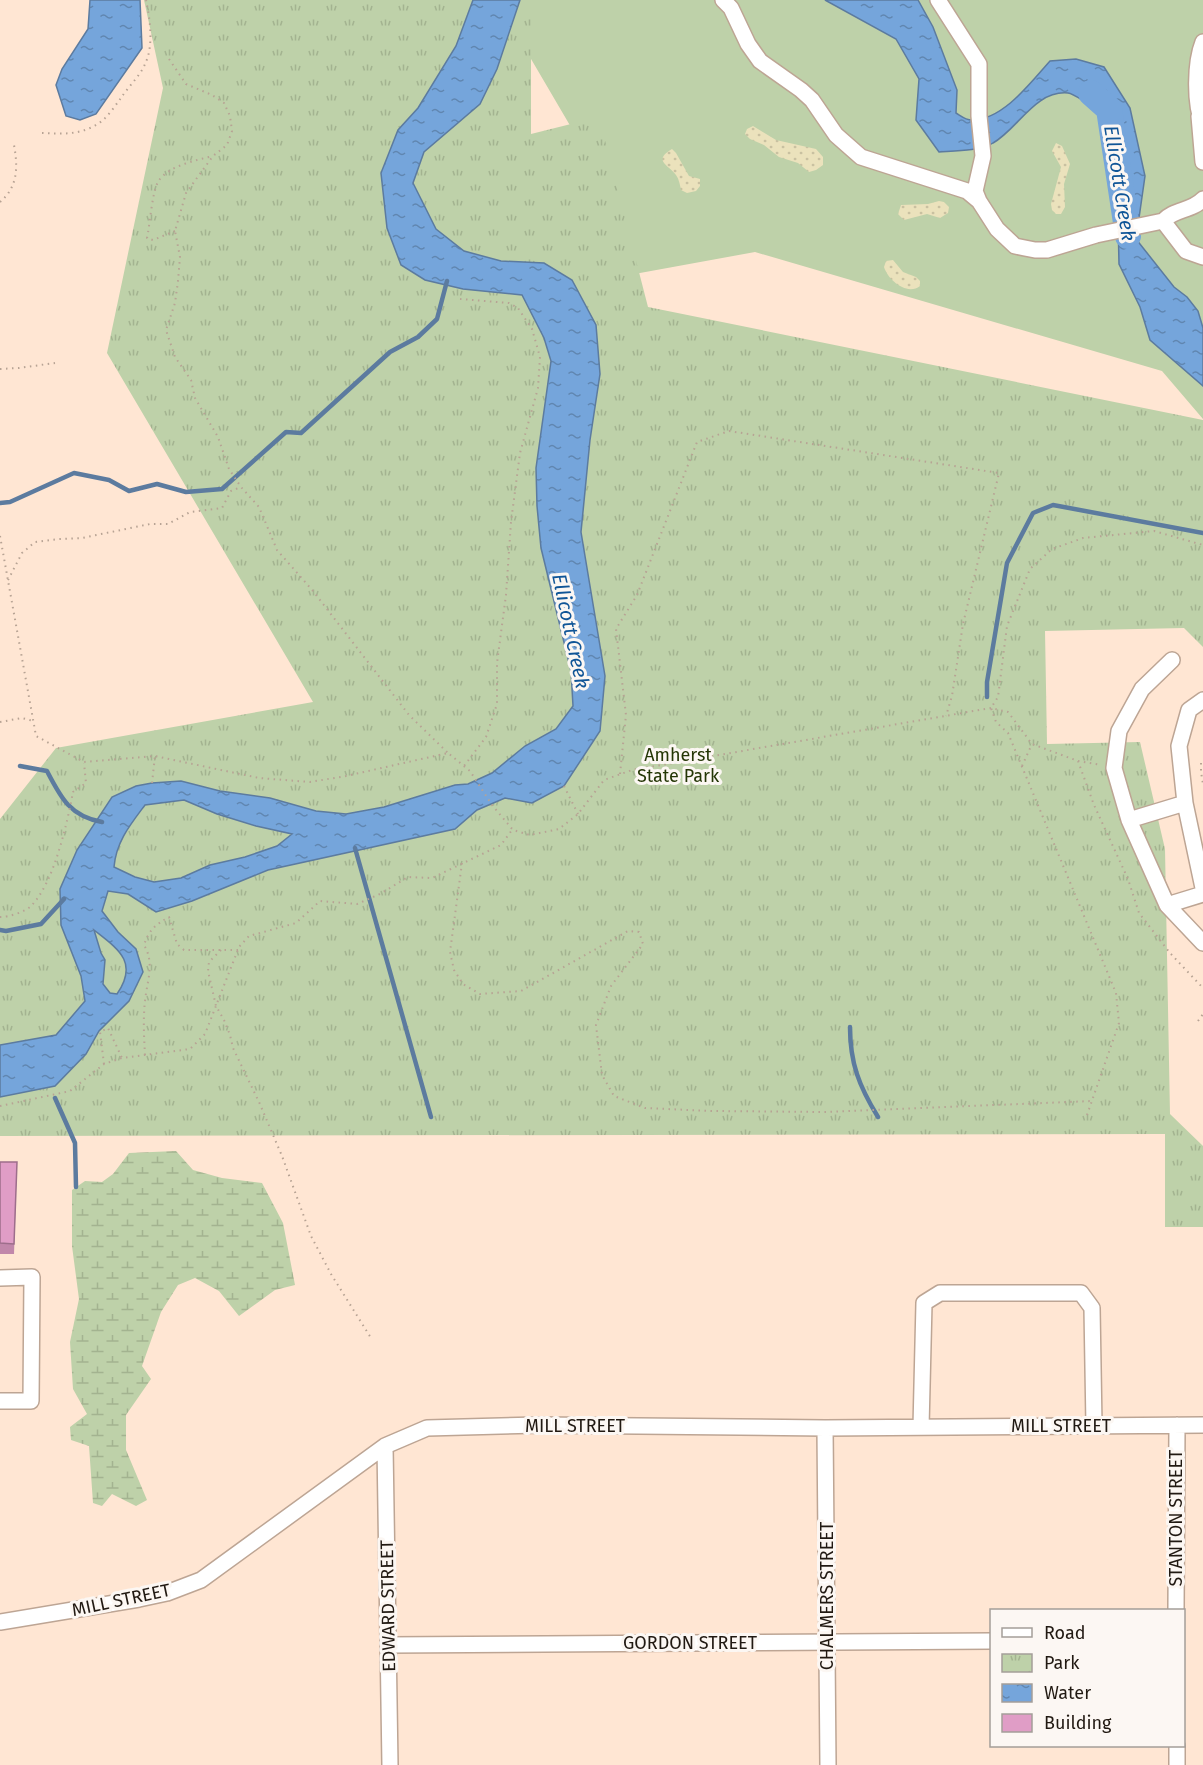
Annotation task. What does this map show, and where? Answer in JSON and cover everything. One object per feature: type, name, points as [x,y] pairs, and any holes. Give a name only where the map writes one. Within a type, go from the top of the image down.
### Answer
[{"type":"street","points":[[723,0],[730,8],[748,44],[760,61],[806,95],[836,135],[861,157],[967,191],[979,201]]},
{"type":"street","points":[[938,0],[979,64],[983,156],[975,191],[997,229],[1015,246],[1047,250],[1096,235],[1157,223],[1176,211],[1199,204],[1203,199]]},
{"type":"street","points":[[1203,42],[1197,62],[1203,162]]},
{"type":"street","points":[[1157,223],[1186,251],[1203,257]]},
{"type":"street","points":[[1172,660],[1142,689],[1119,730],[1114,768],[1129,820],[1167,905],[1203,943]]},
{"type":"street","points":[[1203,700],[1189,710],[1179,746],[1185,802],[1203,888]]},
{"type":"street","points":[[1129,820],[1185,802]]},
{"type":"street","points":[[1167,905],[1203,894]]},
{"type":"street","points":[[0,1278],[32,1278],[31,1401],[0,1401]]},
{"type":"street","points":[[921,1427],[924,1303],[940,1293],[1081,1293],[1092,1308],[1094,1426]]},
{"type":"street","name":"MILL STREET","points":[[0,1622],[140,1599],[167,1593],[201,1580],[385,1446],[427,1428],[538,1425],[825,1428],[1203,1425]]},
{"type":"street","name":"STANTON STREET","points":[[1176,1609],[1177,1425]]},
{"type":"street","name":"CHALMERS STREET","points":[[825,1428],[828,1765]]},
{"type":"street","name":"EDWARD STREET","points":[[385,1446],[390,1765]]},
{"type":"street","name":"GORDON STREET","points":[[388,1645],[990,1641]]},
{"type":"street","points":[[1177,1747],[1177,1765]]},
{"type":"path","points":[[42,133],[80,132],[97,125],[107,117],[145,65],[150,17],[146,0]]},
{"type":"path","points":[[169,59],[186,84],[224,103],[230,116],[231,131],[227,145],[213,156],[186,193],[175,231],[180,257],[178,281],[175,303],[166,330],[175,357],[191,380],[195,398],[218,437],[229,469],[259,507],[277,550],[313,591],[410,715],[448,753],[471,771],[492,805],[513,830],[530,836],[559,829],[578,814],[604,780],[632,770],[991,708],[1008,712],[1032,744],[1077,761],[1114,768]]},
{"type":"path","points":[[0,202],[10,194],[15,180],[14,145]]},
{"type":"path","points":[[175,231],[153,240],[147,238],[158,181],[174,168],[213,156]]},
{"type":"path","points":[[460,299],[509,303],[518,308],[532,329],[540,357],[538,388],[520,453],[511,522],[506,595],[497,663],[497,704],[486,737],[464,766]]},
{"type":"path","points":[[0,369],[56,363]]},
{"type":"path","points":[[620,774],[626,715],[616,629],[637,595],[697,442],[729,430],[999,472],[963,624],[952,696],[945,717]]},
{"type":"path","points":[[8,580],[22,553],[35,542],[59,538],[82,538],[150,524],[168,524],[190,512],[222,508],[231,491],[242,487]]},
{"type":"path","points":[[991,708],[998,697],[1007,626],[1030,569],[1052,549],[1083,538],[1154,531],[1203,545]]},
{"type":"path","points":[[0,536],[36,736],[84,762],[155,756],[259,778],[310,782],[448,753]]},
{"type":"path","points":[[991,708],[996,722],[1008,733],[1116,993],[1119,1023],[1088,1115]]},
{"type":"path","points":[[0,722],[22,718],[33,721]]},
{"type":"path","points":[[1022,768],[1032,744]]},
{"type":"path","points":[[152,783],[155,756]]},
{"type":"path","points":[[1077,761],[1094,805],[1128,879],[1138,913],[1170,953],[1203,988]]},
{"type":"path","points":[[0,917],[29,908],[43,890],[67,826],[73,792],[86,783],[84,762]]},
{"type":"path","points":[[1201,763],[1203,784]]},
{"type":"path","points":[[564,786],[578,814]]},
{"type":"path","points":[[0,1106],[70,1091],[104,1064],[122,1058],[190,1049],[205,1034],[238,951],[249,936],[296,922],[320,901],[357,904],[380,894],[408,877],[432,878],[501,844],[513,830]]},
{"type":"path","points":[[462,863],[450,952],[454,970],[464,984],[480,993],[521,991],[628,931],[639,932],[643,944],[611,986],[596,1025],[602,1075],[614,1096],[645,1108],[826,1112],[1092,1101]]},
{"type":"path","points":[[145,1055],[145,1002],[151,968],[144,945],[148,932],[169,917],[177,944],[184,950],[238,951]]},
{"type":"path","points":[[221,950],[209,962],[208,971],[216,1006],[282,1156],[311,1236],[331,1274],[371,1338]]},
{"type":"path","points":[[1198,1021],[1203,1014]]},
{"type":"path","points":[[104,1064],[100,1032],[108,1028],[122,1058]]},
{"type":"green space","name":"Amherst State Park","points":[[144,0],[531,0],[531,134],[599,117],[648,307],[1203,420],[1203,647],[1184,628],[1045,631],[1047,744],[1140,742],[1165,849],[1170,1114],[1203,1146],[1203,1227],[1165,1227],[1165,1134],[0,1136],[0,819],[56,748],[313,702],[107,353],[163,88]]},
{"type":"green space","points":[[481,0],[1203,0],[1203,419],[1162,371],[755,252],[629,275],[609,192],[524,47]]},
{"type":"green space","points":[[176,1151],[193,1170],[222,1178],[262,1183],[283,1223],[295,1285],[275,1290],[239,1316],[219,1291],[195,1278],[178,1285],[161,1312],[142,1366],[151,1379],[126,1415],[126,1450],[147,1500],[136,1506],[112,1494],[102,1506],[93,1503],[89,1446],[71,1440],[70,1427],[87,1414],[73,1389],[70,1342],[79,1299],[72,1246],[72,1190],[85,1181],[102,1182],[113,1174],[129,1153]]},
{"type":"sand","points":[[753,126],[776,140],[816,149],[823,157],[823,165],[809,172],[798,163],[779,157],[745,134],[747,129]]},
{"type":"sand","points":[[1056,143],[1062,146],[1070,164],[1064,184],[1065,207],[1061,214],[1056,214],[1052,210],[1051,204],[1061,167],[1052,151]]},
{"type":"sand","points":[[672,149],[689,176],[700,179],[700,186],[696,191],[687,193],[681,190],[677,177],[664,163],[663,157]]},
{"type":"sand","points":[[939,201],[949,207],[948,213],[940,218],[927,214],[904,220],[898,214],[901,205],[928,204]]},
{"type":"sand","points":[[893,260],[903,272],[916,277],[920,281],[920,286],[915,289],[904,288],[889,277],[884,267],[886,261]]},
{"type":"water","points":[[90,0],[140,0],[142,48],[96,114],[80,120],[66,116],[56,85],[62,69],[88,29]]},
{"type":"water","points":[[473,0],[520,0],[497,69],[480,104],[424,152],[413,183],[436,229],[464,251],[501,261],[544,263],[572,280],[596,325],[600,374],[590,440],[581,532],[605,676],[600,731],[564,786],[532,803],[505,798],[477,810],[455,829],[268,870],[192,901],[156,912],[128,894],[108,891],[102,911],[118,932],[136,949],[143,972],[129,1001],[99,1031],[86,1054],[55,1086],[0,1097],[0,1045],[56,1035],[85,1001],[81,976],[61,925],[60,889],[77,850],[112,797],[136,786],[181,781],[220,791],[270,798],[316,811],[346,814],[384,807],[455,785],[468,784],[492,773],[525,746],[556,729],[573,706],[571,671],[541,548],[537,506],[536,468],[551,361],[544,338],[522,295],[463,289],[425,280],[401,265],[387,228],[381,173],[398,130],[418,108],[456,46]],"holes":[[[184,800],[217,814],[292,834],[277,846],[245,857],[210,865],[181,878],[154,882],[135,877],[114,867],[121,842],[145,805]],[[94,930],[118,950],[126,965],[123,983],[117,994],[110,993],[103,984],[105,960]]]},
{"type":"water","points":[[825,0],[918,0],[933,27],[957,90],[956,113],[969,120],[984,118],[1006,106],[1050,61],[1076,59],[1104,67],[1130,108],[1145,176],[1136,239],[1174,287],[1187,297],[1198,311],[1203,328],[1203,386],[1150,340],[1140,307],[1119,264],[1118,219],[1129,181],[1118,125],[1072,94],[1056,94],[1036,104],[1002,137],[988,146],[939,152],[916,120],[919,79],[896,39]]},
{"type":"building","points":[[0,1162],[17,1162],[14,1244],[0,1243]]},
{"type":"waterway","name":"Ellicott Creek","points":[[1091,93],[1109,109],[1128,236]]},
{"type":"waterway","points":[[0,503],[10,502],[74,473],[109,480],[129,491],[157,484],[186,492],[222,489],[286,432],[301,433],[390,352],[418,337],[437,319],[447,281]]},
{"type":"waterway","points":[[987,697],[987,682],[1007,563],[1033,513],[1053,505],[1203,533]]},
{"type":"waterway","points":[[20,766],[47,771],[57,790],[74,810],[102,822]]},
{"type":"waterway","points":[[355,848],[431,1117]]},
{"type":"waterway","points":[[0,930],[6,931],[41,924],[64,899]]},
{"type":"waterway","points":[[850,1027],[850,1040],[857,1074],[878,1117]]},
{"type":"waterway","points":[[55,1098],[75,1143],[76,1187]]}]
